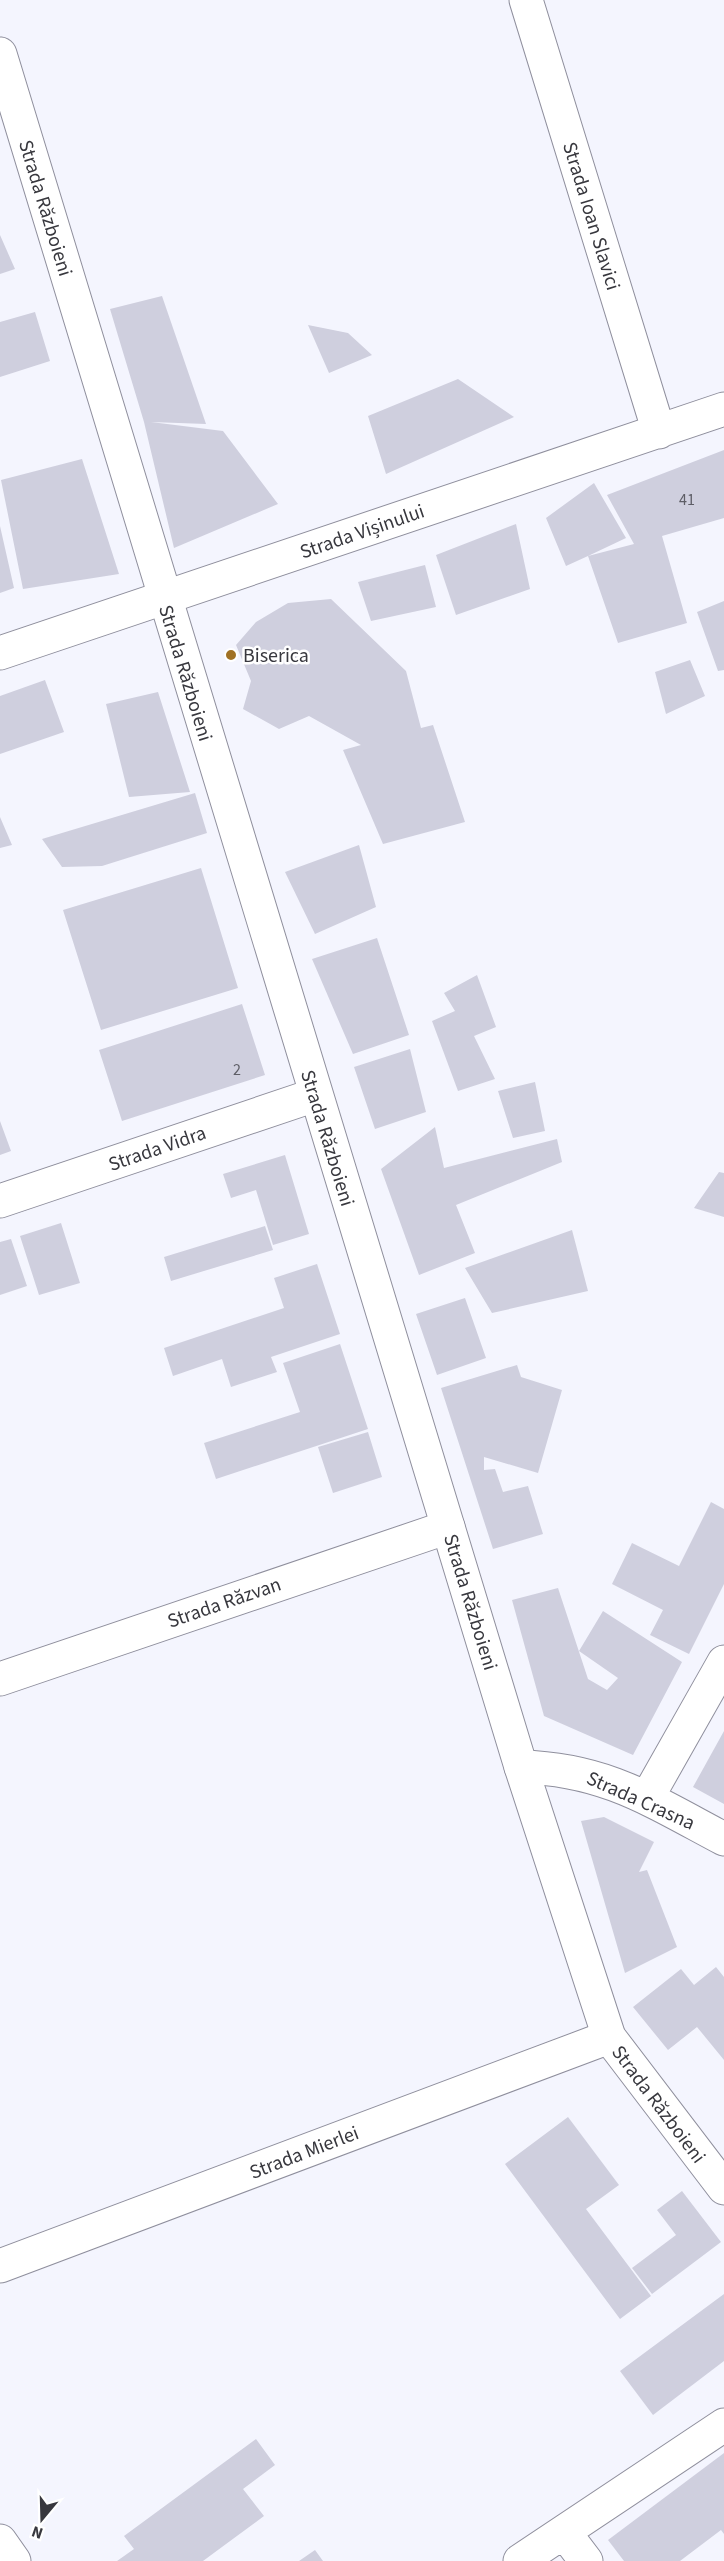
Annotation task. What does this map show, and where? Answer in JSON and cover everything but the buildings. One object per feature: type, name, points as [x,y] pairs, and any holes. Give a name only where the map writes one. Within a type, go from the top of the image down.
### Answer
[{"type":"street","name":"Strada Ioan Slavici","points":[[525,0],[659,432]]},
{"type":"street","name":"Strada Războieni","points":[[0,54],[163,598],[520,1767],[609,2037],[724,2188]]},
{"type":"street","name":"Strada Vișinului","points":[[0,653],[724,409]]},
{"type":"street","name":"Strada Vidra","points":[[0,1201],[315,1095]]},
{"type":"street","name":"Strada Răzvan","points":[[0,1679],[448,1527]]},
{"type":"street","points":[[647,1798],[724,1662]]},
{"type":"street","name":"Strada Crasna","points":[[520,1767],[577,1772],[602,1778],[647,1798],[724,1839]]},
{"type":"street","name":"Strada Mierlei","points":[[0,2266],[609,2037]]},
{"type":"street","points":[[520,2561],[724,2425]]},
{"type":"street","points":[[564,2532],[586,2561]]},
{"type":"street","points":[[0,2541],[14,2561]]},
{"type":"place","name":"Biserica","points":[[231,655]]}]
